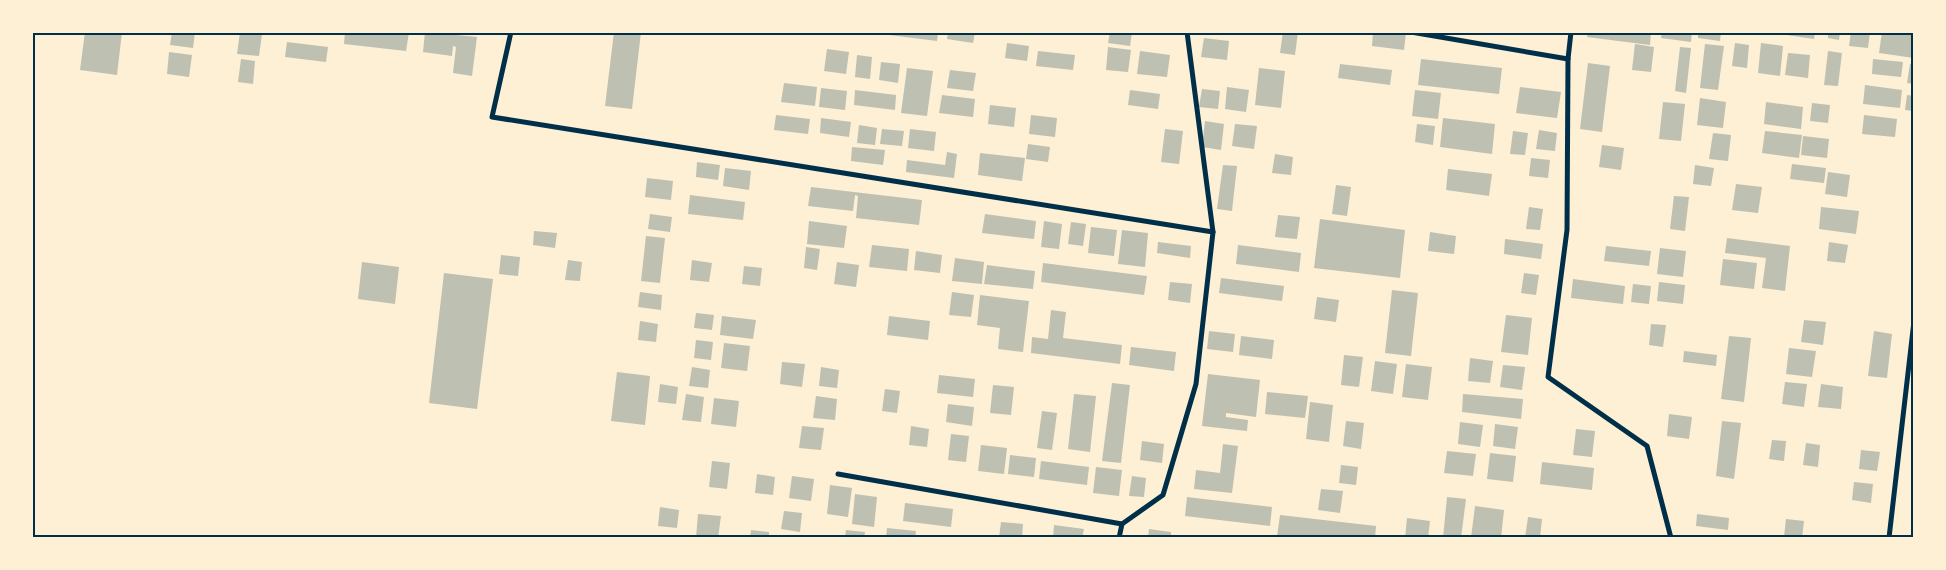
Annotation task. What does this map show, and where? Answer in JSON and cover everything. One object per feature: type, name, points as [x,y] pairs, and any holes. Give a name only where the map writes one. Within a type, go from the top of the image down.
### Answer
[{"type":"street","points":[[511,32],[492,117],[1213,232]]},
{"type":"street","points":[[1119,538],[1122,524],[1163,495],[1196,384],[1213,232],[1187,32]]},
{"type":"street","points":[[1411,32],[1568,59]]},
{"type":"street","points":[[1571,32],[1568,59],[1567,230],[1548,377],[1647,446],[1671,538]]},
{"type":"street","points":[[1889,538],[1914,321]]},
{"type":"street","points":[[838,474],[1122,524]]},
{"type":"building","points":[[85,32],[122,32],[117,75],[80,70]]},
{"type":"building","points":[[172,32],[195,32],[193,48],[170,45]]},
{"type":"building","points":[[240,32],[262,34],[259,56],[237,54]]},
{"type":"building","points":[[345,32],[409,32],[406,51],[344,44]]},
{"type":"building","points":[[425,32],[477,37],[472,76],[453,73],[456,47],[453,46],[452,56],[423,52]]},
{"type":"building","points":[[614,32],[641,32],[632,109],[605,106]]},
{"type":"building","points":[[889,32],[938,32],[937,41],[889,35]]},
{"type":"building","points":[[948,32],[975,32],[973,43],[947,39]]},
{"type":"building","points":[[1110,32],[1132,32],[1130,46],[1108,43]]},
{"type":"building","points":[[1283,32],[1298,32],[1295,55],[1280,53]]},
{"type":"building","points":[[1373,32],[1406,32],[1404,50],[1372,46]]},
{"type":"building","points":[[1588,32],[1651,32],[1650,45],[1587,37]]},
{"type":"building","points":[[1662,32],[1692,32],[1691,42],[1661,38]]},
{"type":"building","points":[[1698,32],[1721,32],[1720,41],[1698,38]]},
{"type":"building","points":[[1767,32],[1815,32],[1814,39]]},
{"type":"building","points":[[1828,32],[1840,32],[1839,40],[1828,38]]},
{"type":"building","points":[[1851,32],[1870,32],[1868,48],[1849,46]]},
{"type":"building","points":[[1882,32],[1914,35],[1914,58],[1879,53]]},
{"type":"building","points":[[1204,38],[1229,41],[1227,60],[1201,57]]},
{"type":"building","points":[[287,42],[328,47],[326,62],[285,57]]},
{"type":"building","points":[[1007,43],[1029,46],[1027,61],[1005,58]]},
{"type":"building","points":[[1735,43],[1749,45],[1747,68],[1732,66]]},
{"type":"building","points":[[1761,43],[1783,46],[1780,76],[1758,73]]},
{"type":"building","points":[[1635,44],[1654,47],[1651,72],[1632,70]]},
{"type":"building","points":[[1705,44],[1724,46],[1718,90],[1700,88]]},
{"type":"building","points":[[1108,47],[1131,50],[1128,72],[1106,70]]},
{"type":"building","points":[[1680,47],[1691,48],[1686,93],[1675,91]]},
{"type":"building","points":[[827,49],[849,52],[846,74],[824,71]]},
{"type":"building","points":[[1038,51],[1075,55],[1073,70],[1036,66]]},
{"type":"building","points":[[1140,51],[1170,55],[1167,77],[1137,74]]},
{"type":"building","points":[[1828,51],[1842,53],[1838,86],[1824,85]]},
{"type":"building","points":[[169,52],[192,55],[189,77],[167,74]]},
{"type":"building","points":[[1788,53],[1810,55],[1808,78],[1785,75]]},
{"type":"building","points":[[857,55],[872,57],[870,79],[855,77]]},
{"type":"building","points":[[241,59],[255,61],[253,84],[238,82]]},
{"type":"building","points":[[1421,59],[1502,68],[1499,94],[1418,85]]},
{"type":"building","points":[[1873,59],[1903,62],[1901,77],[1872,74]]},
{"type":"building","points":[[881,62],[900,64],[898,83],[879,80]]},
{"type":"building","points":[[1588,63],[1610,66],[1602,132],[1580,129]]},
{"type":"building","points":[[1340,64],[1392,70],[1390,85],[1338,78]]},
{"type":"building","points":[[1910,64],[1914,65],[1914,84],[1907,83]]},
{"type":"building","points":[[907,68],[933,71],[927,116],[901,113]]},
{"type":"building","points":[[1259,68],[1285,71],[1281,108],[1255,105]]},
{"type":"building","points":[[950,70],[976,73],[973,91],[947,88]]},
{"type":"building","points":[[784,83],[817,87],[815,106],[781,102]]},
{"type":"building","points":[[1865,85],[1902,90],[1900,108],[1863,104]]},
{"type":"building","points":[[1227,87],[1249,90],[1246,112],[1225,109]]},
{"type":"building","points":[[1520,87],[1561,92],[1557,118],[1516,113]]},
{"type":"building","points":[[821,88],[847,91],[845,110],[819,107]]},
{"type":"building","points":[[1202,89],[1220,91],[1218,109],[1199,107]]},
{"type":"building","points":[[855,90],[896,95],[895,110],[854,105]]},
{"type":"building","points":[[1130,90],[1160,94],[1158,109],[1128,105]]},
{"type":"building","points":[[1415,90],[1441,93],[1438,119],[1412,116]]},
{"type":"building","points":[[942,95],[975,99],[973,117],[939,113]]},
{"type":"building","points":[[1907,95],[1914,96],[1914,111],[1905,110]]},
{"type":"building","points":[[1700,98],[1726,102],[1723,128],[1697,125]]},
{"type":"building","points":[[1663,102],[1685,104],[1681,141],[1659,139]]},
{"type":"building","points":[[1766,102],[1803,107],[1801,129],[1764,124]]},
{"type":"building","points":[[1812,103],[1830,105],[1828,123],[1810,121]]},
{"type":"building","points":[[990,105],[1016,108],[1014,127],[988,124]]},
{"type":"building","points":[[776,115],[810,119],[808,134],[774,130]]},
{"type":"building","points":[[1031,115],[1057,118],[1055,137],[1029,134]]},
{"type":"building","points":[[1864,115],[1897,119],[1895,137],[1862,134]]},
{"type":"building","points":[[821,118],[851,122],[849,137],[820,133]]},
{"type":"building","points":[[1443,118],[1495,124],[1492,154],[1440,147]]},
{"type":"building","points":[[1205,121],[1224,124],[1221,150],[1202,147]]},
{"type":"building","points":[[1235,124],[1257,126],[1254,149],[1232,146]]},
{"type":"building","points":[[1417,124],[1435,126],[1433,145],[1415,142]]},
{"type":"building","points":[[859,125],[877,128],[875,145],[857,143]]},
{"type":"building","points":[[882,129],[904,131],[902,146],[880,144]]},
{"type":"building","points":[[910,129],[936,132],[934,151],[908,148]]},
{"type":"building","points":[[1165,129],[1183,131],[1179,164],[1161,162]]},
{"type":"building","points":[[1539,130],[1557,133],[1555,151],[1536,149]]},
{"type":"building","points":[[1513,131],[1528,133],[1525,155],[1510,154]]},
{"type":"building","points":[[1765,131],[1802,135],[1799,158],[1762,153]]},
{"type":"building","points":[[1713,133],[1731,135],[1728,161],[1709,159]]},
{"type":"building","points":[[1803,136],[1829,139],[1827,158],[1801,155]]},
{"type":"building","points":[[1028,144],[1050,147],[1048,162],[1026,159]]},
{"type":"building","points":[[1602,145],[1624,148],[1621,170],[1599,167]]},
{"type":"building","points":[[852,147],[885,150],[883,165],[851,161]]},
{"type":"building","points":[[947,152],[957,154],[954,178],[906,172],[907,160],[945,165]]},
{"type":"building","points":[[980,153],[1025,158],[1022,181],[978,175]]},
{"type":"building","points":[[1275,154],[1293,157],[1291,175],[1272,173]]},
{"type":"building","points":[[1531,158],[1550,160],[1548,178],[1529,176]]},
{"type":"building","points":[[697,162],[720,165],[718,180],[696,177]]},
{"type":"building","points":[[1792,164],[1826,168],[1824,183],[1790,179]]},
{"type":"building","points":[[1223,165],[1237,166],[1232,211],[1217,209]]},
{"type":"building","points":[[1695,165],[1714,168],[1711,186],[1693,184]]},
{"type":"building","points":[[725,168],[751,171],[749,190],[723,186]]},
{"type":"building","points":[[1448,169],[1492,174],[1489,196],[1446,190]]},
{"type":"building","points":[[1828,172],[1850,175],[1847,197],[1825,194]]},
{"type":"building","points":[[647,178],[673,181],[671,200],[645,197]]},
{"type":"building","points":[[1736,184],[1762,187],[1758,213],[1732,210]]},
{"type":"building","points":[[1336,185],[1351,187],[1347,216],[1332,214]]},
{"type":"building","points":[[811,187],[922,200],[919,225],[856,218],[858,196],[855,195],[853,211],[808,206]]},
{"type":"building","points":[[690,195],[745,202],[743,220],[688,214]]},
{"type":"building","points":[[1674,196],[1689,197],[1685,231],[1670,229]]},
{"type":"building","points":[[1529,207],[1543,209],[1540,230],[1526,229]]},
{"type":"building","points":[[1821,207],[1859,211],[1856,234],[1819,229]]},
{"type":"building","points":[[650,214],[672,217],[670,232],[648,229]]},
{"type":"building","points":[[985,214],[1036,221],[1034,239],[982,233]]},
{"type":"building","points":[[1278,215],[1300,217],[1297,239],[1275,237]]},
{"type":"building","points":[[1320,219],[1405,230],[1400,278],[1314,268]]},
{"type":"building","points":[[809,221],[847,226],[844,248],[807,244]]},
{"type":"building","points":[[1044,221],[1062,224],[1059,249],[1041,247]]},
{"type":"building","points":[[1071,222],[1086,224],[1083,246],[1068,244]]},
{"type":"building","points":[[1091,227],[1117,230],[1114,256],[1088,253]]},
{"type":"building","points":[[1122,230],[1148,233],[1145,267],[1118,264]]},
{"type":"building","points":[[534,231],[557,233],[555,248],[533,245]]},
{"type":"building","points":[[1430,232],[1456,236],[1454,254],[1428,251]]},
{"type":"building","points":[[646,236],[665,238],[660,283],[641,281]]},
{"type":"building","points":[[1727,238],[1790,246],[1785,291],[1762,288],[1766,258],[1725,253]]},
{"type":"building","points":[[1505,239],[1543,244],[1541,259],[1504,254]]},
{"type":"building","points":[[1158,242],[1191,246],[1190,258],[1157,253]]},
{"type":"building","points":[[1829,242],[1848,245],[1845,263],[1827,261]]},
{"type":"building","points":[[872,245],[909,249],[907,271],[869,267]]},
{"type":"building","points":[[1238,245],[1301,253],[1299,272],[1236,264]]},
{"type":"building","points":[[1606,246],[1651,251],[1649,266],[1604,261]]},
{"type":"building","points":[[806,247],[820,249],[817,270],[804,268]]},
{"type":"building","points":[[1660,248],[1686,251],[1683,277],[1657,274]]},
{"type":"building","points":[[916,251],[942,255],[940,273],[914,270]]},
{"type":"building","points":[[501,255],[520,257],[518,276],[499,274]]},
{"type":"building","points":[[955,258],[984,262],[982,284],[952,281]]},
{"type":"building","points":[[1723,259],[1757,263],[1754,289],[1720,285]]},
{"type":"building","points":[[568,260],[582,262],[580,281],[565,280]]},
{"type":"building","points":[[692,260],[712,263],[709,282],[690,280]]},
{"type":"building","points":[[362,262],[399,267],[395,304],[358,299]]},
{"type":"building","points":[[837,262],[859,265],[856,287],[834,284]]},
{"type":"building","points":[[1043,263],[1147,276],[1144,295],[1041,282]]},
{"type":"building","points":[[987,265],[1035,271],[1033,289],[984,284]]},
{"type":"building","points":[[744,266],[762,268],[760,286],[742,284]]},
{"type":"building","points":[[444,273],[493,279],[477,409],[429,403]]},
{"type":"building","points":[[1524,273],[1539,275],[1536,295],[1521,293]]},
{"type":"building","points":[[1221,278],[1284,286],[1282,301],[1219,293]]},
{"type":"building","points":[[1573,279],[1625,286],[1623,304],[1571,298]]},
{"type":"building","points":[[1170,282],[1192,284],[1190,303],[1168,300]]},
{"type":"building","points":[[1659,282],[1685,285],[1683,304],[1657,301]]},
{"type":"building","points":[[1633,284],[1651,286],[1649,304],[1631,302]]},
{"type":"building","points":[[1392,290],[1418,293],[1411,356],[1385,353]]},
{"type":"building","points":[[640,292],[662,295],[661,310],[638,307]]},
{"type":"building","points":[[952,292],[974,295],[971,317],[949,315]]},
{"type":"building","points":[[980,295],[1029,301],[1023,352],[998,349],[1000,328],[977,325]]},
{"type":"building","points":[[1317,297],[1339,300],[1336,322],[1314,319]]},
{"type":"building","points":[[1051,310],[1066,312],[1063,338],[1122,345],[1120,364],[1031,353],[1032,337],[1048,339]]},
{"type":"building","points":[[696,313],[714,315],[712,330],[694,328]]},
{"type":"building","points":[[1506,315],[1532,318],[1528,355],[1501,352]]},
{"type":"building","points":[[722,316],[756,320],[753,339],[720,335]]},
{"type":"building","points":[[889,316],[930,321],[928,340],[887,335]]},
{"type":"building","points":[[1804,320],[1826,322],[1823,345],[1801,342]]},
{"type":"building","points":[[640,321],[658,324],[656,342],[638,340]]},
{"type":"building","points":[[1651,324],[1666,325],[1663,347],[1649,345]]},
{"type":"building","points":[[1209,331],[1235,334],[1233,352],[1207,349]]},
{"type":"building","points":[[1874,331],[1892,334],[1887,378],[1868,376]]},
{"type":"building","points":[[1241,336],[1274,340],[1272,359],[1239,355]]},
{"type":"building","points":[[1729,336],[1751,338],[1744,402],[1721,399]]},
{"type":"building","points":[[696,340],[713,342],[711,360],[694,358]]},
{"type":"building","points":[[724,343],[750,346],[747,371],[721,368]]},
{"type":"building","points":[[1131,347],[1176,352],[1174,371],[1129,365]]},
{"type":"building","points":[[1789,348],[1816,351],[1812,377],[1786,374]]},
{"type":"building","points":[[1684,351],[1717,355],[1716,366],[1683,362]]},
{"type":"building","points":[[1344,355],[1363,357],[1359,387],[1341,385]]},
{"type":"building","points":[[1470,358],[1493,361],[1490,383],[1468,381]]},
{"type":"building","points":[[1375,361],[1397,364],[1393,394],[1371,391]]},
{"type":"building","points":[[782,362],[805,364],[802,387],[780,384]]},
{"type":"building","points":[[1406,364],[1432,367],[1428,400],[1402,397]]},
{"type":"building","points":[[1503,365],[1525,367],[1522,390],[1500,387]]},
{"type":"building","points":[[692,367],[710,370],[708,388],[689,386]]},
{"type":"building","points":[[821,367],[839,370],[837,388],[819,386]]},
{"type":"building","points":[[617,372],[650,376],[645,425],[611,421]]},
{"type":"building","points":[[1208,374],[1260,380],[1256,417],[1226,413],[1226,417],[1248,420],[1247,431],[1202,426]]},
{"type":"building","points":[[939,375],[975,379],[973,397],[937,393]]},
{"type":"building","points":[[1785,382],[1807,384],[1804,407],[1782,404]]},
{"type":"building","points":[[1112,383],[1130,385],[1121,463],[1102,461]]},
{"type":"building","points":[[660,384],[678,387],[676,404],[658,402]]},
{"type":"building","points":[[1821,384],[1843,387],[1841,409],[1818,407]]},
{"type":"building","points":[[993,385],[1014,387],[1011,415],[990,413]]},
{"type":"building","points":[[885,389],[900,391],[897,413],[882,411]]},
{"type":"building","points":[[1267,392],[1308,396],[1305,418],[1265,414]]},
{"type":"building","points":[[686,394],[704,397],[701,422],[682,420]]},
{"type":"building","points":[[1074,394],[1096,396],[1090,452],[1068,449]]},
{"type":"building","points":[[1463,394],[1523,399],[1521,419],[1462,412]]},
{"type":"building","points":[[816,396],[837,399],[835,420],[813,418]]},
{"type":"building","points":[[714,398],[739,401],[736,427],[711,424]]},
{"type":"building","points":[[1310,402],[1333,405],[1329,442],[1306,439]]},
{"type":"building","points":[[948,404],[974,407],[972,426],[946,422]]},
{"type":"building","points":[[1042,411],[1057,413],[1052,450],[1037,448]]},
{"type":"building","points":[[1669,414],[1692,417],[1689,439],[1667,436]]},
{"type":"building","points":[[1346,421],[1364,423],[1361,449],[1343,446]]},
{"type":"building","points":[[1722,421],[1741,423],[1734,479],[1716,476]]},
{"type":"building","points":[[1460,422],[1483,425],[1480,447],[1458,444]]},
{"type":"building","points":[[1495,424],[1518,427],[1515,449],[1493,446]]},
{"type":"building","points":[[802,426],[824,428],[821,450],[799,448]]},
{"type":"building","points":[[911,426],[929,429],[927,447],[909,445]]},
{"type":"building","points":[[1576,429],[1595,431],[1592,457],[1573,455]]},
{"type":"building","points":[[951,434],[969,436],[966,462],[948,460]]},
{"type":"building","points":[[1772,440],[1786,441],[1784,461],[1769,459]]},
{"type":"building","points":[[1142,441],[1164,444],[1162,463],[1140,460]]},
{"type":"building","points":[[1806,443],[1820,445],[1818,467],[1803,465]]},
{"type":"building","points":[[1223,444],[1238,446],[1232,493],[1194,489],[1196,470],[1220,473]]},
{"type":"building","points":[[981,445],[1007,448],[1004,474],[978,471]]},
{"type":"building","points":[[1861,450],[1880,452],[1877,471],[1859,469]]},
{"type":"building","points":[[1447,451],[1476,454],[1473,476],[1444,473]]},
{"type":"building","points":[[1490,453],[1516,456],[1513,482],[1487,479]]},
{"type":"building","points":[[1010,455],[1036,458],[1034,477],[1008,474]]},
{"type":"building","points":[[712,461],[730,463],[727,489],[709,487]]},
{"type":"building","points":[[1041,461],[1089,467],[1087,485],[1039,479]]},
{"type":"building","points":[[1542,462],[1594,468],[1592,490],[1540,484]]},
{"type":"building","points":[[1341,465],[1358,467],[1356,485],[1339,483]]},
{"type":"building","points":[[1096,467],[1122,470],[1119,496],[1093,493]]},
{"type":"building","points":[[757,474],[775,477],[773,495],[755,493]]},
{"type":"building","points":[[792,476],[814,479],[811,501],[789,498]]},
{"type":"building","points":[[1132,476],[1146,478],[1144,497],[1129,496]]},
{"type":"building","points":[[1854,482],[1873,484],[1871,503],[1852,500]]},
{"type":"building","points":[[830,485],[852,488],[848,517],[827,514]]},
{"type":"building","points":[[1321,489],[1343,491],[1340,513],[1318,510]]},
{"type":"building","points":[[855,494],[877,497],[874,527],[852,524]]},
{"type":"building","points":[[1187,497],[1272,507],[1270,526],[1185,516]]},
{"type":"building","points":[[1447,497],[1466,499],[1461,538],[1443,538]]},
{"type":"building","points":[[905,503],[953,509],[951,527],[903,521]]},
{"type":"building","points":[[1475,506],[1504,510],[1501,538],[1471,538]]},
{"type":"building","points":[[660,507],[679,510],[677,528],[658,526]]},
{"type":"building","points":[[784,511],[802,513],[800,532],[781,529]]},
{"type":"building","points":[[698,514],[721,516],[718,538],[696,538]]},
{"type":"building","points":[[1697,514],[1729,518],[1728,530],[1696,526]]},
{"type":"building","points":[[1280,515],[1376,526],[1375,538],[1277,537]]},
{"type":"building","points":[[1528,517],[1542,519],[1540,538],[1525,538]]},
{"type":"building","points":[[1407,518],[1430,521],[1428,538],[1405,538]]},
{"type":"building","points":[[1786,519],[1804,521],[1802,538],[1784,537]]},
{"type":"building","points":[[1001,522],[1023,524],[1022,538],[999,538]]},
{"type":"building","points":[[1054,525],[1084,529],[1082,538],[1053,538]]},
{"type":"building","points":[[887,528],[916,531],[915,538],[886,538]]},
{"type":"building","points":[[1149,529],[1171,532],[1171,538],[1148,538]]},
{"type":"building","points":[[751,530],[769,532],[769,538],[750,538]]},
{"type":"building","points":[[846,530],[865,532],[864,538],[845,538]]}]
